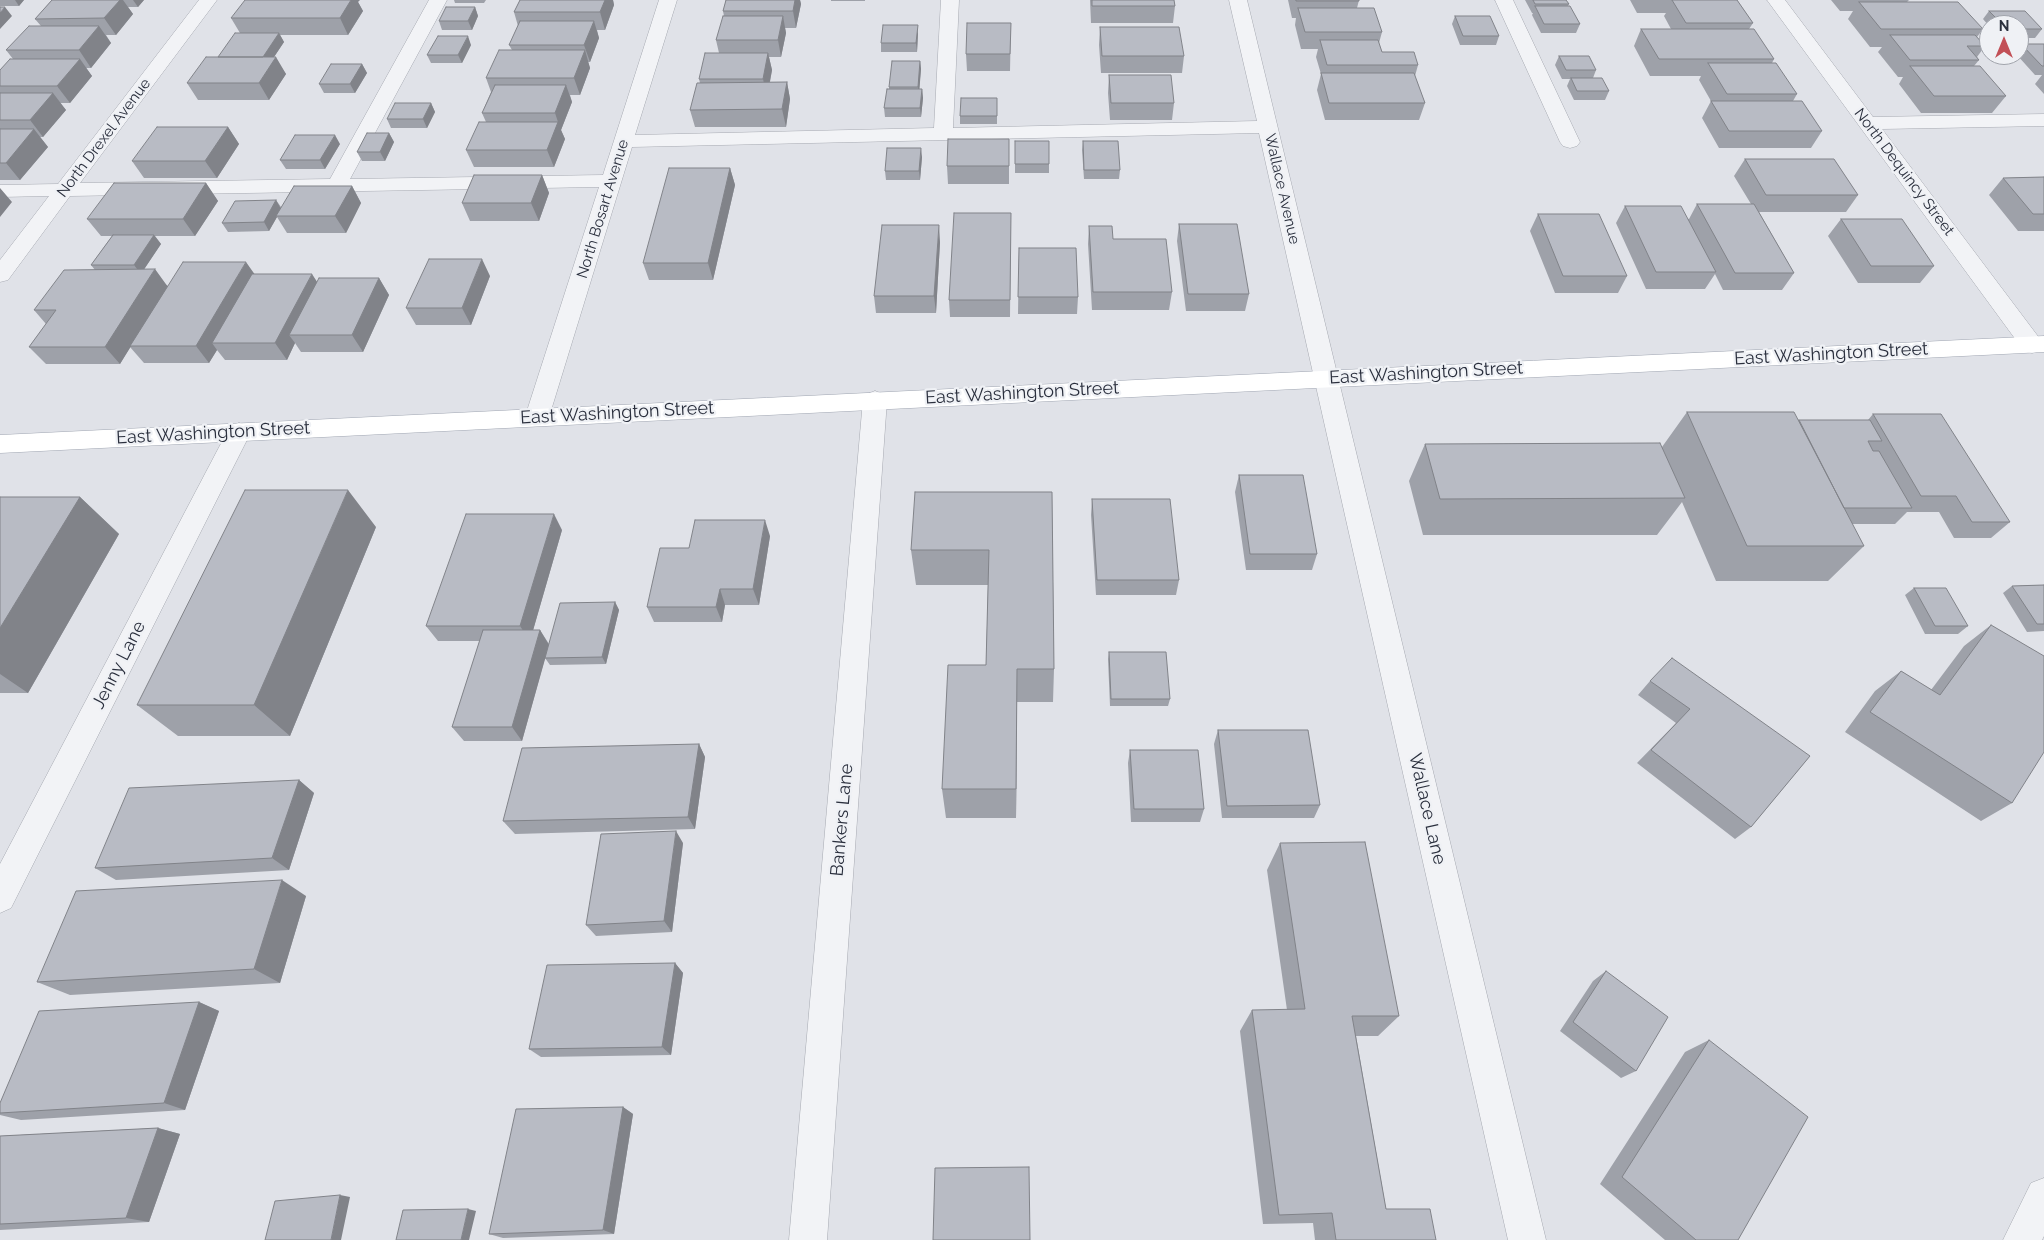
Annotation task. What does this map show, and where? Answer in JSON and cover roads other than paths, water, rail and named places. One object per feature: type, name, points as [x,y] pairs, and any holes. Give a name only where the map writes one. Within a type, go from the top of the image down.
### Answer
[{"type":"main road","name":"East Washington Street","points":[[0,444],[2038,344]]},
{"type":"street","name":"North Drexel Avenue","points":[[0,275],[208,0]]},
{"type":"street","points":[[337,185],[438,0]]},
{"type":"street","name":"North Bosart Avenue","points":[[537,417],[668,0]]},
{"type":"street","points":[[943,134],[950,0]]},
{"type":"street","name":"Wallace Avenue","points":[[1238,0],[1326,378]]},
{"type":"street","points":[[1504,0],[1570,142]]},
{"type":"street","name":"North Dequincy Street","points":[[1776,0],[2038,344]]},
{"type":"street","points":[[1868,123],[2044,120]]},
{"type":"street","points":[[624,142],[1268,127]]},
{"type":"street","points":[[0,191],[612,181]]},
{"type":"street","name":"Wallace Lane","points":[[1326,378],[1527,1240]]},
{"type":"street","name":"Bankers Lane","points":[[808,1240],[875,400]]},
{"type":"street","name":"Jenny Lane","points":[[0,898],[239,432]]},
{"type":"street","points":[[2022,1240],[2044,1196]]}]
